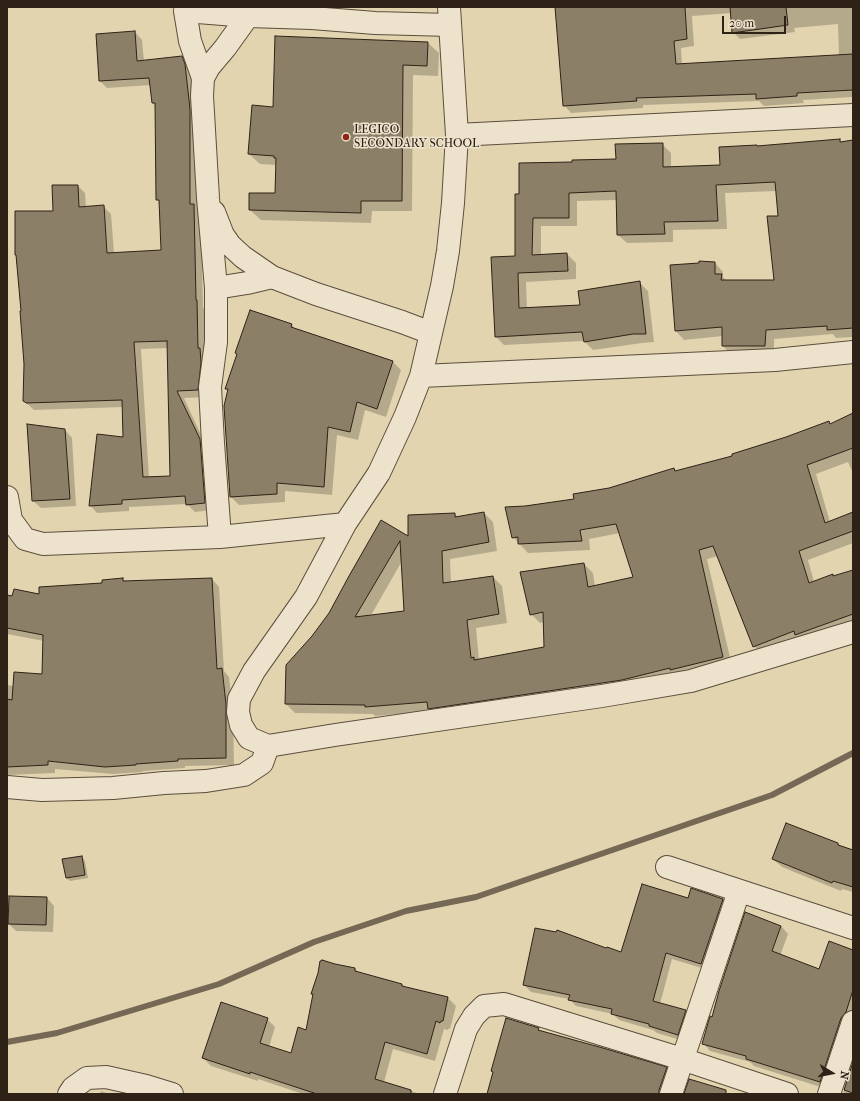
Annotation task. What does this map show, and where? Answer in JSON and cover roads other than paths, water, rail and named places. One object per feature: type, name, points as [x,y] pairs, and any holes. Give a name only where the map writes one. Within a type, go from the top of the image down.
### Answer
[{"type":"street","points":[[203,78],[190,41],[185,11],[375,23],[450,16],[457,135],[453,203],[448,251],[442,286],[421,376],[405,417],[379,473],[345,524],[306,597],[254,671],[239,699],[238,712],[241,725],[249,738],[268,746],[691,681],[853,632]]},
{"type":"street","points":[[220,537],[210,387],[216,342],[216,288],[208,198],[202,96],[203,78],[208,67],[225,48],[248,16]]},
{"type":"street","points":[[457,135],[853,116]]},
{"type":"street","points":[[208,198],[223,235],[230,245],[243,257],[272,277],[316,294],[431,333]]},
{"type":"street","points":[[216,288],[272,277]]},
{"type":"street","points":[[421,376],[775,360],[853,352]]},
{"type":"street","points":[[7,497],[11,520],[25,539],[43,544],[220,537],[345,524]]},
{"type":"street","points":[[7,786],[42,790],[113,788],[206,781],[244,775],[262,763],[268,746]]},
{"type":"street","points":[[667,867],[853,928]]},
{"type":"street","points":[[671,1094],[739,891]]},
{"type":"street","points":[[445,1094],[466,1029],[474,1016],[484,1006],[504,1004],[682,1059],[787,1094]]},
{"type":"street","points":[[829,1094],[853,1022]]},
{"type":"street","points":[[69,1094],[73,1088],[87,1078],[106,1077],[146,1086],[172,1094]]},
{"type":"waterway","points":[[7,1042],[57,1033],[219,984],[314,942],[406,911],[476,897],[772,795],[853,753]]},
{"type":"place","name":"LEGICO SECONDARY SCHOOL","points":[[346,137]]}]
